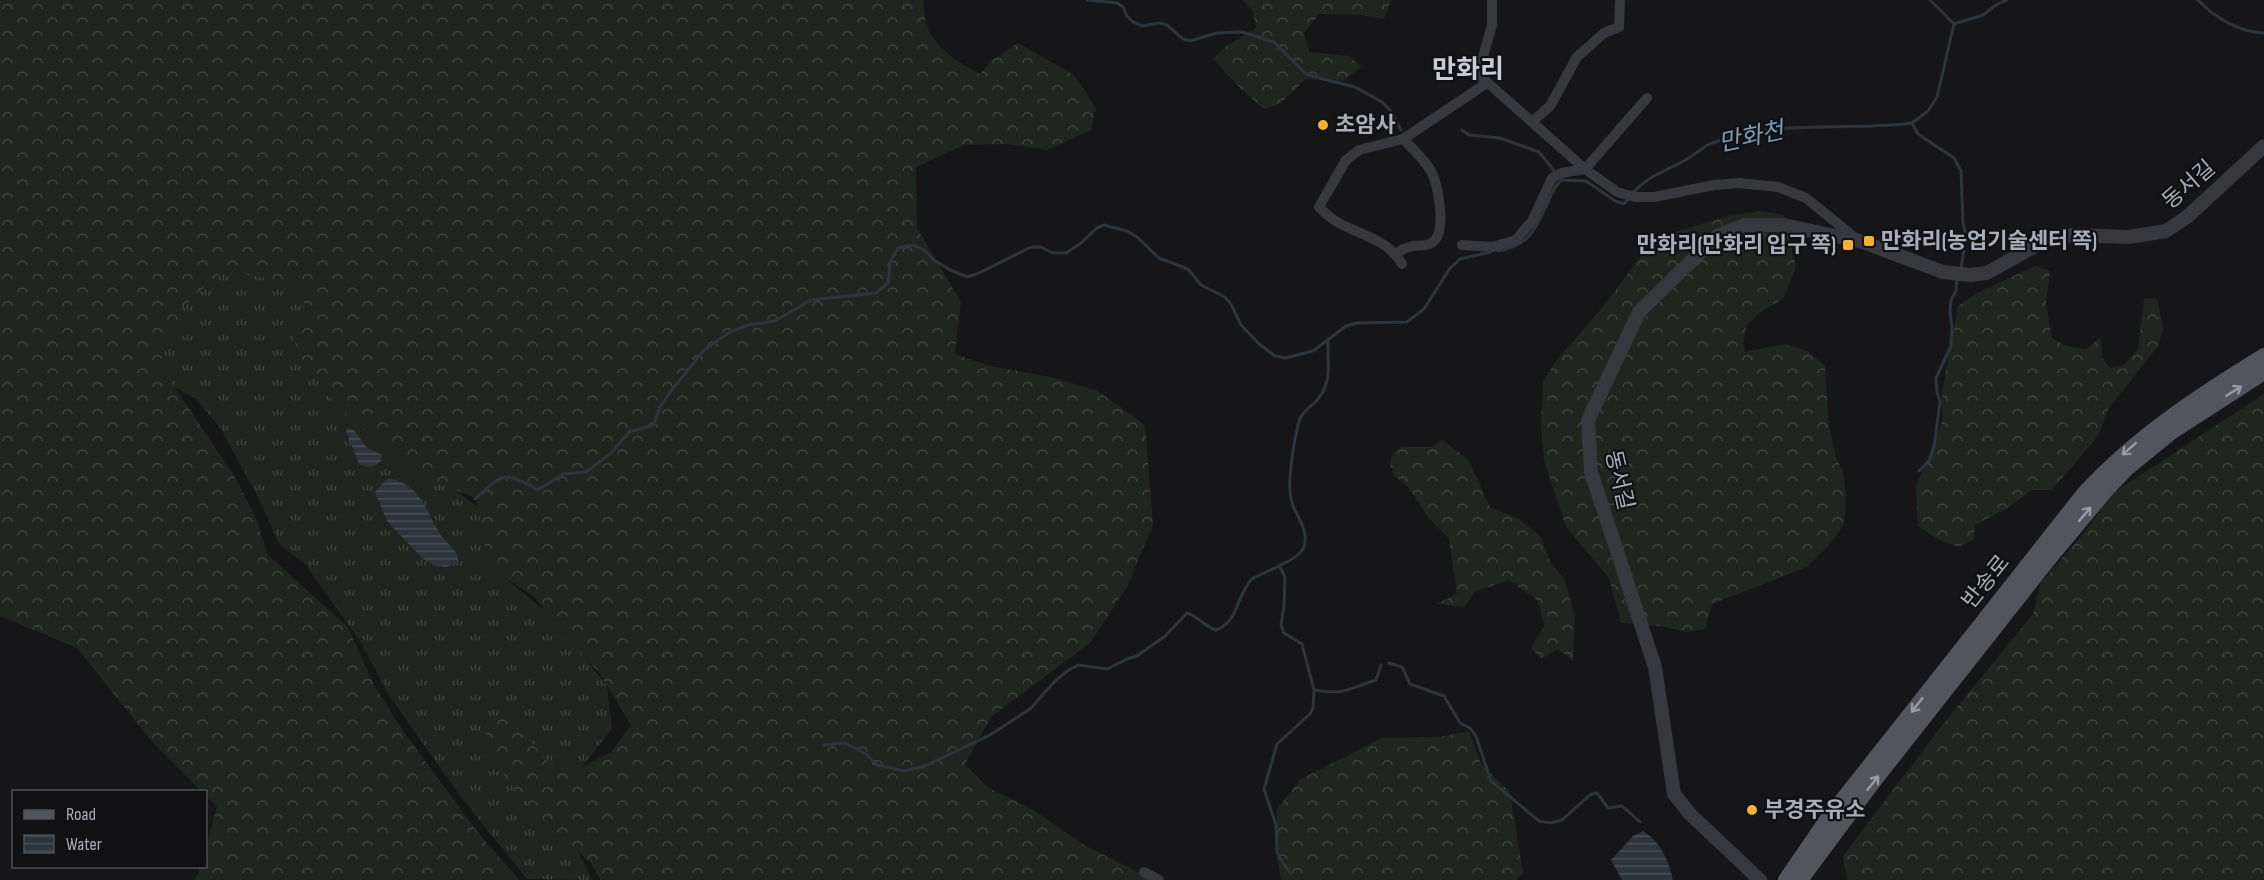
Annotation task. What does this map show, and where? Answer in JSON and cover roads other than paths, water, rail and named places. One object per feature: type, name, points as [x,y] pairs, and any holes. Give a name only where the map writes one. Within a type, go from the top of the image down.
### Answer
[{"type":"main road","name":"반송로","points":[[1786,880],[1815,835],[1862,774],[2084,494],[2110,465],[2186,406],[2264,356]]},
{"type":"main road","name":"반송로","points":[[1803,878],[2031,580],[2105,491],[2171,432],[2264,372]]},
{"type":"street","points":[[1402,264],[1396,254],[1374,238],[1337,222],[1318,207],[1346,160],[1359,150],[1403,139],[1487,83],[1480,76],[1492,25],[1492,0]]},
{"type":"street","points":[[1532,122],[1550,106],[1577,57],[1604,33],[1619,27],[1620,0]]},
{"type":"street","name":"동서길","points":[[1487,83],[1585,169],[1617,192],[1631,196],[1654,197],[1714,185],[1758,184],[1795,192],[1818,206],[1860,241]]},
{"type":"street","points":[[1462,245],[1493,247],[1516,240],[1532,221],[1549,183],[1558,174],[1585,169],[1647,98]]},
{"type":"street","points":[[1396,254],[1408,247],[1425,246],[1432,242],[1438,235],[1441,221],[1438,194],[1431,171],[1403,139]]},
{"type":"street","name":"동서길","points":[[1760,880],[1690,814],[1674,794],[1655,667],[1591,472],[1588,420],[1639,312],[1718,235],[1745,225],[1784,225],[1860,241],[1942,272],[1959,274],[1987,273],[2042,242],[2056,238],[2073,235],[2129,237],[2166,231],[2187,217],[2264,146]]},
{"type":"street","points":[[1830,235],[1836,226],[1836,221]]},
{"type":"street","points":[[1144,872],[1159,880]]},
{"type":"water","points":[[348,428],[354,430],[367,448],[382,455],[381,461],[371,467],[359,464],[346,431]]},
{"type":"water","points":[[388,478],[400,482],[416,493],[443,538],[458,556],[456,563],[446,567],[433,565],[422,558],[387,521],[375,492]]},
{"type":"water","points":[[1643,831],[1655,840],[1663,852],[1673,880],[1622,880],[1611,860],[1633,836]]},
{"type":"waterway","name":"만화천","points":[[1087,0],[1117,3],[1123,7],[1133,22],[1143,26],[1159,23],[1167,25],[1183,39],[1190,41],[1217,33],[1242,32],[1274,42],[1305,73],[1355,87],[1382,102],[1390,110],[1401,130]]},
{"type":"waterway","points":[[1930,0],[1954,24]]},
{"type":"waterway","name":"만화천","points":[[1633,193],[1651,177],[1710,144],[1734,136],[1785,128],[1912,123],[1928,111],[1937,97],[1954,24],[1983,15],[2007,0]]},
{"type":"waterway","name":"만화천","points":[[2198,0],[2228,23],[2246,30],[2264,33]]},
{"type":"waterway","points":[[1912,123],[1918,134],[1954,158],[1961,171],[1963,223],[1966,235],[1961,269]]},
{"type":"waterway","name":"만화천","points":[[1462,130],[1469,135],[1500,138],[1539,152],[1555,172]]},
{"type":"waterway","name":"만화천","points":[[1561,180],[1586,181],[1615,201],[1624,204],[1629,198]]},
{"type":"waterway","points":[[1498,251],[1518,244],[1531,234],[1554,189],[1562,180]]},
{"type":"waterway","points":[[475,499],[492,484],[504,478],[517,479],[538,490],[563,474],[586,472],[611,453],[629,432],[654,425],[659,409],[668,395],[703,351],[730,332],[748,325],[775,321],[811,300],[876,293],[888,283],[890,262],[898,248],[913,245],[924,250],[934,260],[950,270],[967,277],[1031,247],[1041,247],[1053,253],[1066,253],[1104,225],[1127,231],[1137,237],[1159,258],[1188,269],[1201,285],[1225,297],[1241,325],[1259,344],[1275,356],[1285,358],[1313,351],[1346,326],[1356,323],[1407,322],[1424,309],[1450,268],[1460,259],[1491,252]]},
{"type":"waterway","points":[[1919,471],[1929,461],[1934,447],[1940,402],[1936,378],[1951,346],[1951,300],[1956,291],[1957,278]]},
{"type":"waterway","points":[[824,745],[845,743],[866,754],[877,765],[904,771],[925,766],[990,735],[1030,709],[1054,682],[1078,665],[1107,669],[1137,656],[1165,636],[1187,613],[1216,630],[1223,626],[1233,615],[1252,579],[1295,557],[1303,549],[1304,532],[1290,496],[1291,465],[1300,419],[1319,398],[1327,382],[1328,342]]},
{"type":"waterway","points":[[1279,565],[1285,577],[1281,625],[1284,633],[1302,644],[1314,690],[1340,691],[1376,680],[1381,665]]},
{"type":"waterway","points":[[1389,663],[1402,667],[1410,684],[1444,696],[1460,723],[1470,728],[1476,736],[1491,781],[1539,821],[1550,823],[1562,820],[1591,794],[1597,793],[1608,808],[1622,806],[1640,822]]},
{"type":"waterway","points":[[1290,873],[1277,853],[1276,825],[1264,789],[1277,744],[1310,714],[1313,708],[1314,691]]},
{"type":"place","name":"초암사","points":[[1323,125]]},
{"type":"place","name":"만화리(농업기술센터 쪽)","points":[[1869,241]]},
{"type":"place","name":"만화리(만화리 입구 쪽)","points":[[1848,245]]},
{"type":"place","name":"부경주유소","points":[[1752,810]]},
{"type":"district","name":"만화리","points":[[1468,70]]}]
